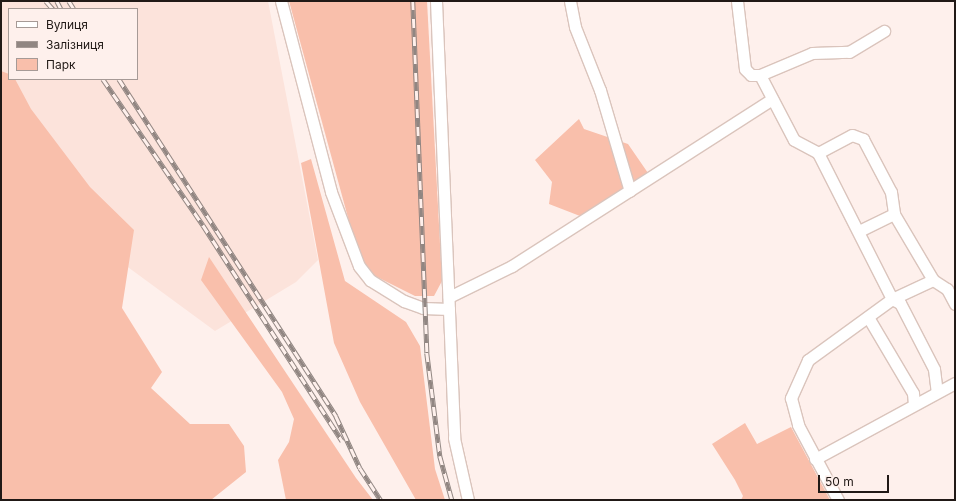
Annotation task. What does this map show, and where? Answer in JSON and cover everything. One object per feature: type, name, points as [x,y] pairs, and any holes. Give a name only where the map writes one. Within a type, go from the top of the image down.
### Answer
[{"type":"street","points":[[280,1],[331,192],[359,266],[370,280],[404,301],[423,308],[449,309]]},
{"type":"street","points":[[436,1],[454,438],[468,500]]},
{"type":"street","points":[[570,1],[575,27],[600,90],[630,190]]},
{"type":"street","points":[[737,1],[742,61],[751,75],[760,75],[812,53],[849,52],[884,31]]},
{"type":"street","points":[[760,75],[794,140],[818,153],[859,231],[892,299],[900,303],[931,363],[937,392]]},
{"type":"street","points":[[449,297],[512,266],[772,100]]},
{"type":"street","points":[[818,153],[852,135],[863,138],[891,192],[894,214],[933,280],[948,289],[955,304]]},
{"type":"street","points":[[859,231],[894,214]]},
{"type":"street","points":[[838,500],[798,425],[791,398],[796,382],[808,360],[892,299],[933,280]]},
{"type":"street","points":[[868,317],[913,393],[914,404]]},
{"type":"street","points":[[815,459],[955,383]]},
{"type":"shaded area","points":[[1,1],[268,1],[318,260],[296,282],[215,331],[16,185],[1,163]]},
{"type":"green space","points":[[289,1],[427,1],[442,281],[434,296],[415,296],[371,274],[356,247]]},
{"type":"green space","points":[[1,71],[8,74],[8,80],[16,80],[31,109],[90,187],[134,230],[122,308],[162,372],[151,388],[190,424],[229,424],[244,446],[246,472],[211,500],[1,500]]},
{"type":"green space","points":[[579,119],[584,129],[628,144],[648,173],[580,216],[549,204],[552,182],[535,160]]},
{"type":"green space","points":[[311,159],[345,281],[406,322],[420,346],[435,469],[445,500],[416,500],[360,402],[334,343],[301,163]]},
{"type":"green space","points":[[209,257],[356,478],[373,500],[286,500],[278,460],[289,442],[294,419],[282,392],[201,280]]},
{"type":"green space","points":[[745,423],[757,444],[791,427],[830,500],[741,500],[743,496],[735,480],[712,444]]},
{"type":"railway","points":[[46,1],[52,8]]},
{"type":"railway","points":[[57,1],[60,8]]},
{"type":"railway","points":[[69,1],[73,8]]},
{"type":"railway","points":[[413,1],[427,353],[440,456],[452,500]]},
{"type":"railway","points":[[104,80],[203,225],[342,441]]},
{"type":"railway","points":[[120,80],[336,416],[360,468],[381,500]]}]
